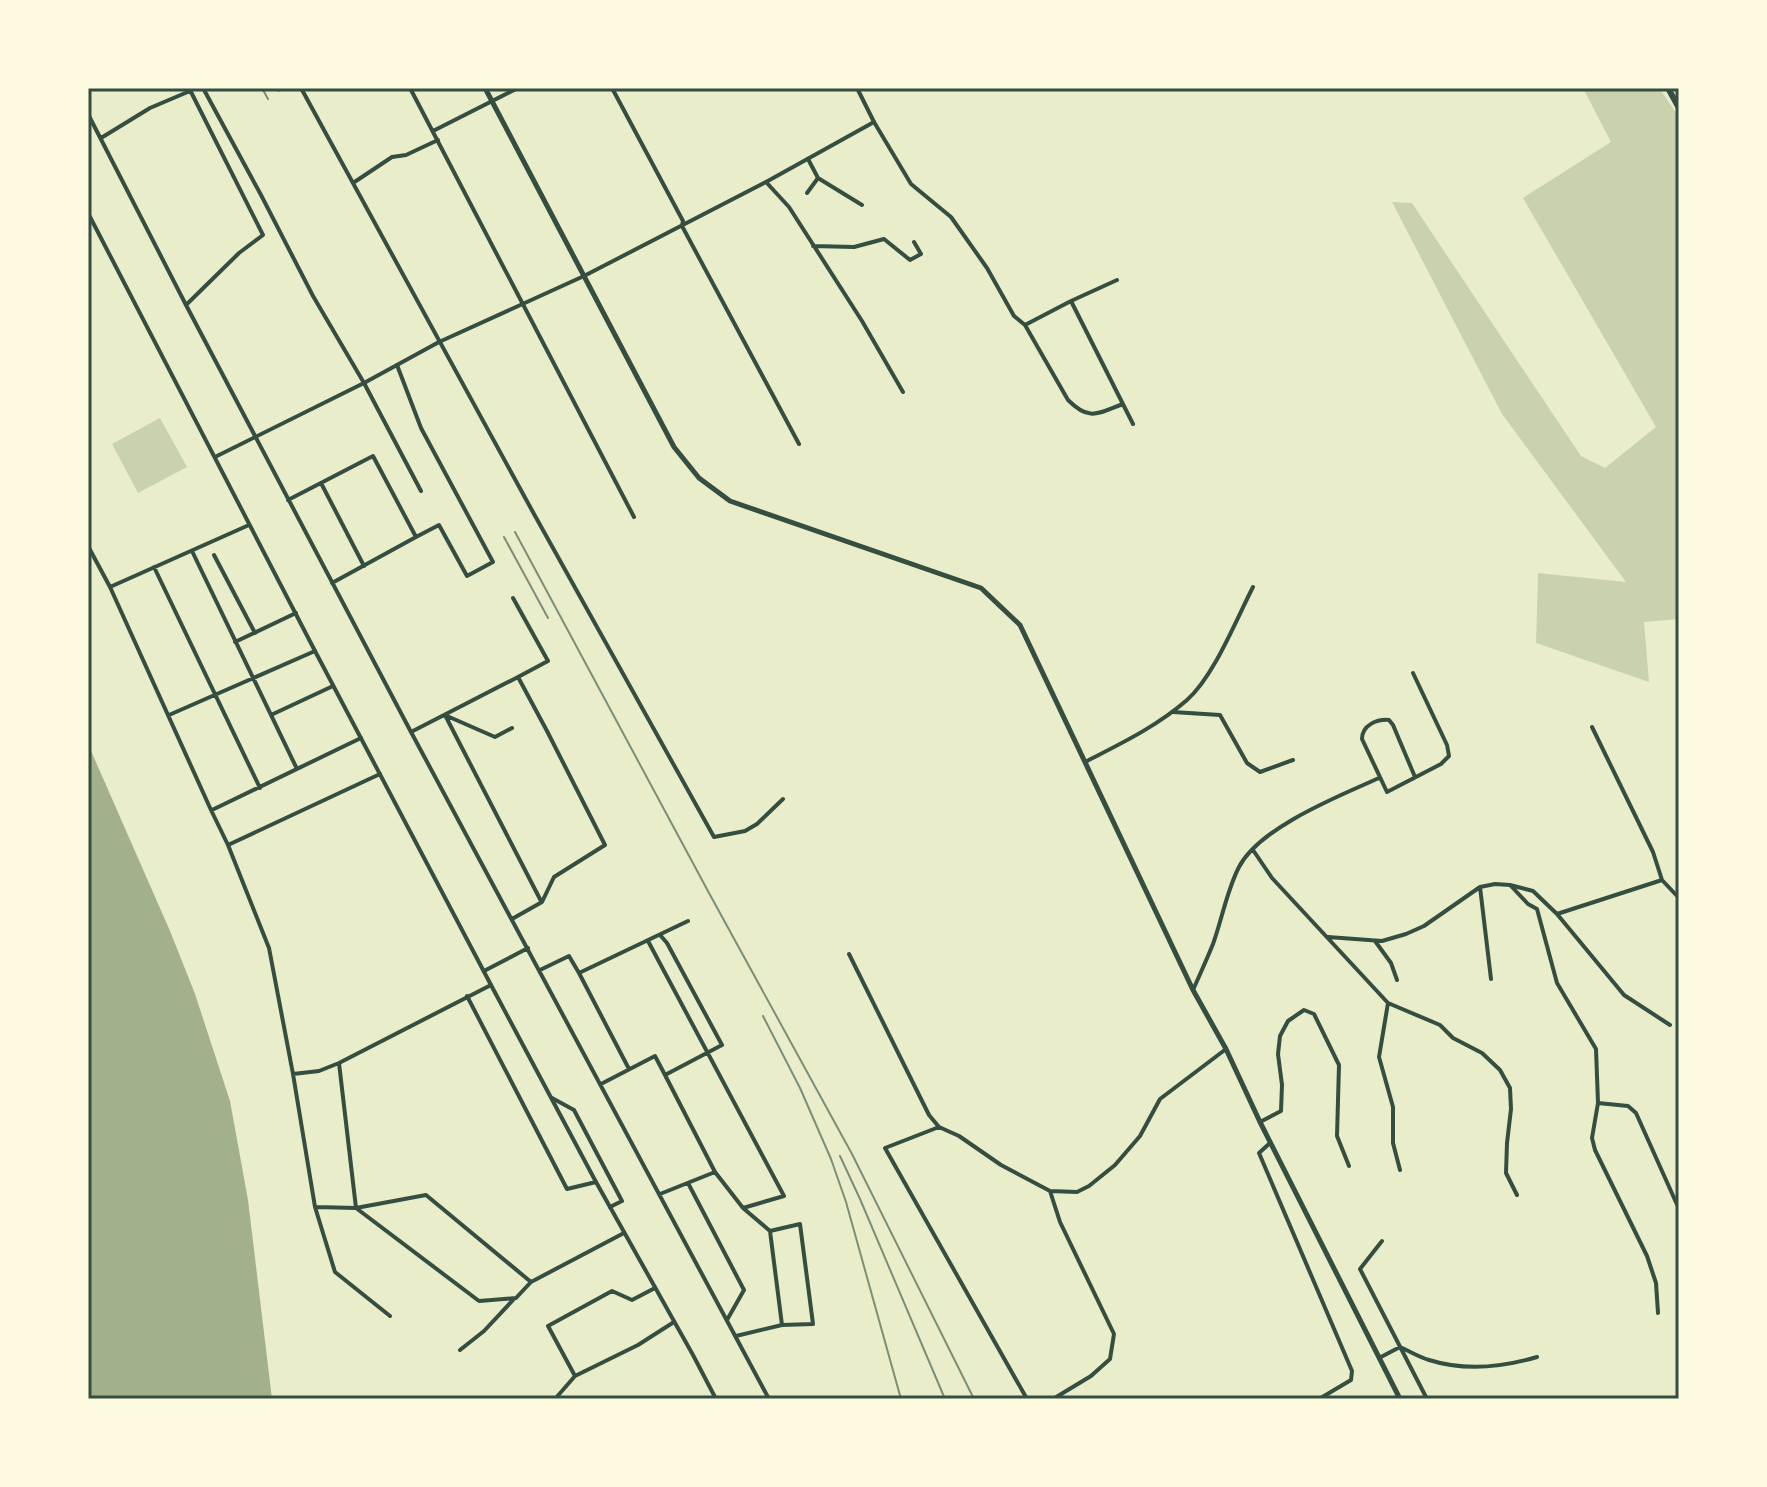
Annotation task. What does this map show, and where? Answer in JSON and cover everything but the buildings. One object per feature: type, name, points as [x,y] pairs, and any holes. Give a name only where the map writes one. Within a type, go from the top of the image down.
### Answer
[{"type":"highway","points":[[1668,88],[1679,108]]},
{"type":"main road","points":[[485,88],[674,447],[699,478],[730,501],[981,588],[1020,625],[1193,990],[1226,1049],[1270,1143],[1400,1399]]},
{"type":"street","points":[[203,88],[421,491]]},
{"type":"street","points":[[301,88],[714,837],[745,831],[783,799]]},
{"type":"street","points":[[410,88],[634,517]]},
{"type":"street","points":[[433,131],[518,88]]},
{"type":"street","points":[[612,88],[799,444]]},
{"type":"street","points":[[857,88],[911,184],[951,217],[987,268],[1014,316],[1025,325],[1068,400],[1078,410],[1093,415],[1123,404]]},
{"type":"street","points":[[101,138],[150,108],[190,90],[263,235],[239,253],[186,305]]},
{"type":"street","points":[[88,114],[254,436],[769,1399]]},
{"type":"street","points":[[215,457],[439,342],[584,276],[874,122]]},
{"type":"street","points":[[353,183],[392,157],[406,155],[438,140]]},
{"type":"street","points":[[808,159],[818,178],[862,205]]},
{"type":"street","points":[[807,193],[818,178]]},
{"type":"street","points":[[766,182],[789,207],[903,392]]},
{"type":"street","points":[[88,213],[491,985],[716,1399]]},
{"type":"street","points":[[813,246],[854,247],[884,239],[910,260],[921,254],[914,242]]},
{"type":"street","points":[[1025,325],[1117,280]]},
{"type":"street","points":[[1071,301],[1133,424]]},
{"type":"street","points":[[332,583],[439,525],[467,576],[493,562],[421,428],[397,365]]},
{"type":"street","points":[[288,500],[373,456],[416,537]]},
{"type":"street","points":[[321,483],[364,566]]},
{"type":"street","points":[[110,587],[249,525]]},
{"type":"street","points":[[88,546],[110,587],[228,845],[269,948],[315,1207],[335,1272],[390,1316]]},
{"type":"street","points":[[192,551],[297,769]]},
{"type":"street","points":[[214,555],[255,633]]},
{"type":"street","points":[[154,567],[260,788]]},
{"type":"street","points":[[1085,762],[1147,730],[1189,699],[1215,663],[1253,587]]},
{"type":"street","points":[[411,732],[548,661],[513,598]]},
{"type":"street","points":[[235,642],[296,613]]},
{"type":"street","points":[[169,715],[315,651]]},
{"type":"street","points":[[1413,673],[1450,751],[1446,760],[1415,777],[1387,792],[1364,746],[1362,733],[1365,727],[1380,720],[1389,720],[1415,777]]},
{"type":"street","points":[[512,919],[542,902],[554,877],[605,845],[518,677]]},
{"type":"street","points":[[271,715],[333,686]]},
{"type":"street","points":[[1171,712],[1220,715],[1247,763],[1260,772],[1293,760]]},
{"type":"street","points":[[445,715],[495,737],[512,728]]},
{"type":"street","points":[[445,715],[542,902]]},
{"type":"street","points":[[1592,727],[1653,852],[1662,880],[1679,898]]},
{"type":"street","points":[[211,810],[361,738]]},
{"type":"street","points":[[228,845],[380,774]]},
{"type":"street","points":[[1193,990],[1240,865],[1253,850],[1275,831],[1317,806],[1379,778]]},
{"type":"street","points":[[1253,850],[1272,878],[1388,1003],[1440,1025],[1453,1038],[1482,1053],[1500,1070],[1510,1088],[1506,1173],[1517,1195]]},
{"type":"street","points":[[1557,914],[1662,880]]},
{"type":"street","points":[[1326,936],[1382,941],[1424,926],[1480,887],[1510,885],[1533,891],[1557,914],[1624,995],[1670,1025]]},
{"type":"street","points":[[1510,885],[1537,909],[1557,983],[1596,1049],[1598,1103],[1592,1138],[1647,1256],[1656,1283],[1658,1313]]},
{"type":"street","points":[[1480,887],[1491,979]]},
{"type":"street","points":[[579,973],[688,921]]},
{"type":"street","points":[[660,935],[722,1045],[665,1075]]},
{"type":"street","points":[[648,941],[784,1196],[743,1208]]},
{"type":"street","points":[[1375,941],[1391,963],[1397,980]]},
{"type":"street","points":[[484,971],[528,948]]},
{"type":"street","points":[[849,954],[929,1115],[939,1127],[1050,1191],[1077,1192],[1089,1186],[1115,1165],[1140,1136],[1160,1099],[1226,1049]]},
{"type":"street","points":[[540,970],[569,956],[629,1069]]},
{"type":"street","points":[[293,1074],[319,1071],[339,1063],[491,985]]},
{"type":"street","points":[[467,996],[567,1189],[596,1182]]},
{"type":"street","points":[[1388,1003],[1379,1057],[1393,1107],[1393,1143],[1400,1170]]},
{"type":"street","points":[[1260,1122],[1281,1111],[1280,1036],[1288,1021],[1304,1010],[1314,1014],[1339,1065],[1337,1136],[1349,1166]]},
{"type":"street","points":[[601,1084],[655,1056],[715,1172],[743,1208],[770,1231],[782,1325]]},
{"type":"street","points":[[339,1063],[356,1208],[479,1301],[516,1298]]},
{"type":"street","points":[[551,1098],[574,1110],[622,1201],[610,1207]]},
{"type":"street","points":[[1598,1103],[1628,1106],[1636,1113],[1679,1209]]},
{"type":"street","points":[[939,1127],[885,1148],[1027,1399]]},
{"type":"street","points":[[1270,1143],[1259,1153],[1352,1371],[1351,1380],[1319,1399]]},
{"type":"street","points":[[660,1194],[715,1172]]},
{"type":"street","points":[[688,1183],[744,1290],[727,1320]]},
{"type":"street","points":[[1050,1191],[1060,1222],[1114,1334],[1110,1359],[1091,1376],[1053,1399]]},
{"type":"street","points":[[315,1207],[356,1208],[426,1195],[531,1282]]},
{"type":"street","points":[[736,1336],[782,1325],[813,1324],[800,1224],[770,1231]]},
{"type":"street","points":[[460,1350],[484,1331],[531,1282],[624,1233]]},
{"type":"street","points":[[1382,1241],[1360,1269],[1427,1399]]},
{"type":"street","points":[[575,1376],[548,1326],[612,1291],[632,1300],[655,1288]]},
{"type":"street","points":[[555,1399],[575,1376],[638,1345],[674,1322]]},
{"type":"street","points":[[1379,1358],[1400,1347]]},
{"type":"street","points":[[1400,1347],[1428,1360],[1456,1366],[1510,1365],[1537,1357]]},
{"type":"shaded area","points":[[1583,88],[1659,88],[1679,117],[1679,619],[1644,622],[1649,682],[1536,643],[1538,573],[1626,582],[1502,414],[1392,202],[1412,203],[1581,456],[1605,468],[1656,427],[1523,198],[1611,142]]},
{"type":"shaded area","points":[[160,418],[187,467],[138,493],[112,444]]},
{"type":"shaded area","points":[[88,744],[170,931],[195,994],[230,1101],[248,1200],[272,1399],[88,1399]]},
{"type":"railway","points":[[262,88],[268,99]]},
{"type":"railway","points":[[515,532],[852,1154],[974,1399]]},
{"type":"railway","points":[[504,537],[548,618]]},
{"type":"railway","points":[[763,1016],[800,1088],[831,1159],[901,1399]]},
{"type":"railway","points":[[840,1156],[945,1399]]}]
